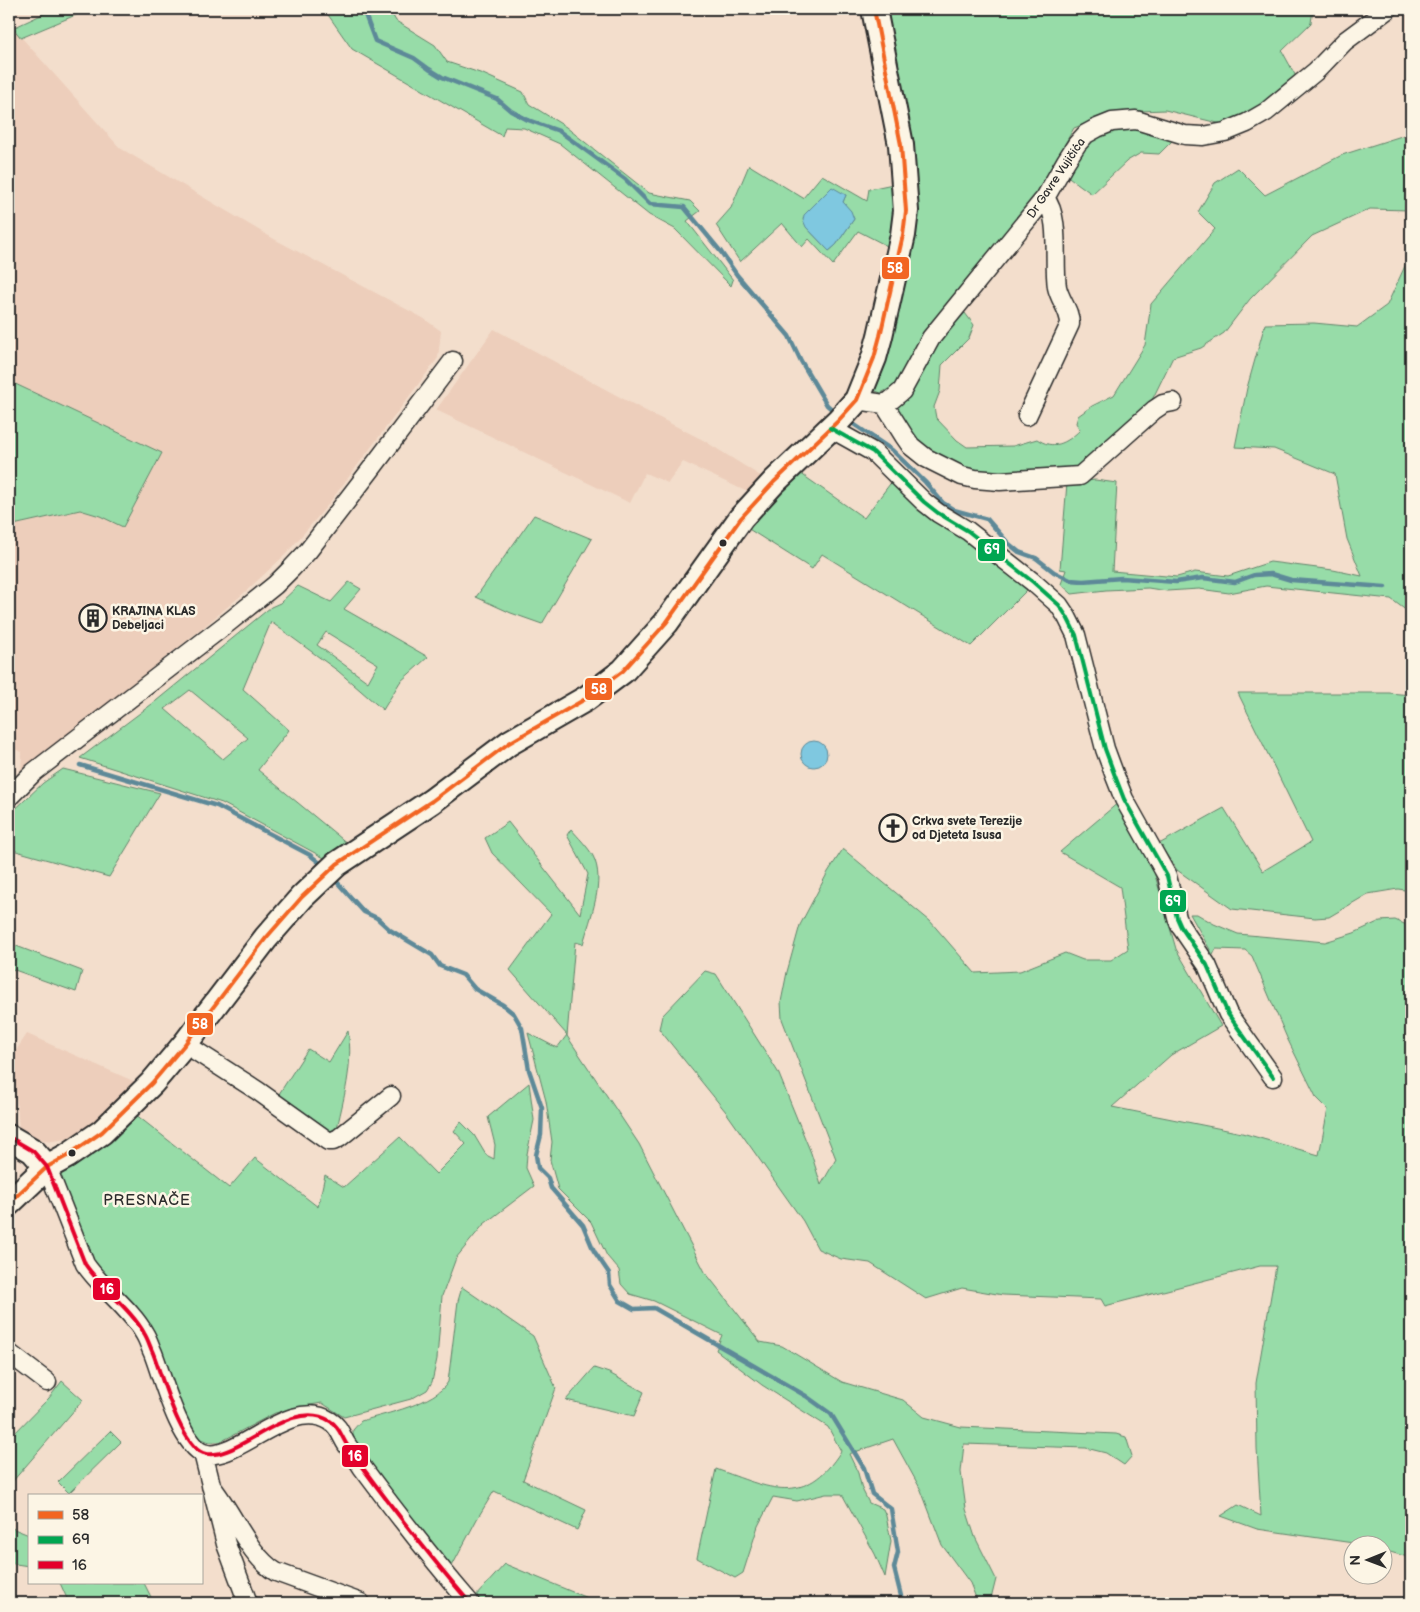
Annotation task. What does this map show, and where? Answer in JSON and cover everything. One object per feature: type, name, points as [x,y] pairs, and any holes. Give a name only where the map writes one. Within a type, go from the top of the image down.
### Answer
[{"type":"street","points":[[9,1203],[47,1167],[86,1144],[108,1126],[152,1083],[185,1044],[266,938],[322,876],[432,801],[509,743],[587,698],[623,671],[666,623],[741,518],[774,482],[843,415],[874,358],[903,235],[906,211],[901,145],[874,9]]},
{"type":"street","name":"Dr Gavre Vujičića","points":[[884,404],[902,391],[932,338],[1045,198],[1077,144],[1086,134],[1112,122],[1136,120],[1185,135],[1203,136],[1225,132],[1247,123],[1266,112],[1316,71],[1345,41],[1388,9]]},
{"type":"street","points":[[1027,416],[1070,324],[1070,314],[1058,294],[1055,276],[1054,214],[1045,198]]},
{"type":"street","points":[[9,797],[34,772],[230,622],[275,585],[308,551],[453,361]]},
{"type":"street","points":[[843,415],[884,404],[911,446],[926,458],[962,476],[1000,481],[1080,476],[1154,410],[1163,404],[1173,402]]},
{"type":"street","points":[[843,415],[873,452],[924,502],[968,531],[1033,582],[1059,605],[1067,617],[1076,635],[1105,749],[1124,799],[1167,876],[1181,927],[1207,965],[1228,1014],[1273,1077]]},
{"type":"street","points":[[185,1044],[328,1141],[339,1138],[391,1096]]},
{"type":"street","points":[[9,1137],[33,1151],[47,1167],[85,1264],[94,1277],[144,1332],[180,1423],[189,1440],[203,1453],[226,1544],[248,1603]]},
{"type":"street","points":[[9,1353],[47,1382]]},
{"type":"street","points":[[203,1453],[222,1452],[279,1423],[298,1416],[320,1416],[331,1421],[338,1428],[346,1443],[402,1521],[470,1603]]},
{"type":"street","points":[[212,1486],[267,1566],[276,1572],[361,1603]]},
{"type":"shaded area","points":[[13,28],[120,148],[274,239],[423,318],[441,331],[438,358],[327,506],[286,554],[200,630],[21,772],[22,752],[9,747],[9,526],[80,510],[100,516],[123,527],[162,453],[9,381],[9,30]]},
{"type":"shaded area","points":[[494,329],[703,440],[767,480],[752,494],[683,462],[668,483],[645,473],[630,503],[436,410]]},
{"type":"shaded area","points":[[27,1034],[140,1084],[114,1112],[73,1138],[53,1141],[43,1140],[19,1129],[13,1055]]},
{"type":"green space","points":[[54,9],[90,9],[21,38],[13,28]]},
{"type":"green space","points":[[324,9],[389,9],[396,21],[435,45],[447,62],[483,74],[523,92],[529,104],[566,127],[649,193],[690,201],[700,211],[687,221],[733,280],[731,286],[675,229],[649,215],[560,144],[524,128],[505,127],[502,136],[352,49]]},
{"type":"green space","points":[[885,9],[1313,9],[1311,23],[1282,51],[1299,82],[1273,106],[1226,125],[1165,110],[1116,112],[1074,128],[1032,201],[942,315],[922,335],[900,383],[881,393],[873,390],[916,208]]},
{"type":"green space","points":[[1132,126],[1173,140],[1159,154],[1141,153],[1127,161],[1092,194],[1066,175],[1080,151],[1093,139],[1106,133]]},
{"type":"green space","points":[[1411,133],[1411,219],[1409,210],[1370,209],[1312,236],[1250,299],[1224,333],[1201,348],[1173,357],[1153,398],[1139,414],[1078,470],[973,475],[917,445],[892,406],[934,346],[965,313],[974,325],[969,338],[942,365],[940,391],[934,407],[936,418],[957,440],[967,447],[1013,446],[1037,439],[1054,445],[1070,439],[1080,430],[1076,423],[1078,416],[1092,406],[1114,395],[1145,345],[1151,304],[1215,229],[1198,212],[1215,183],[1238,168],[1265,195],[1342,155]]},
{"type":"green space","points":[[749,165],[803,198],[822,175],[867,201],[869,189],[893,184],[895,199],[893,249],[858,231],[833,265],[809,239],[802,247],[782,223],[740,262],[716,225],[731,208]],"holes":[[[846,195],[843,202],[854,219],[836,245],[829,251],[806,227]]]},
{"type":"green space","points":[[1411,253],[1411,614],[1391,599],[1266,586],[1229,593],[1199,589],[1167,591],[1148,588],[1072,594],[1061,584],[1066,570],[1060,569],[1067,483],[1095,480],[1117,483],[1112,571],[1177,577],[1195,572],[1228,576],[1270,562],[1333,570],[1362,576],[1347,539],[1335,474],[1274,449],[1235,447],[1247,388],[1265,324],[1314,323],[1357,327],[1387,305]]},
{"type":"green space","points":[[9,381],[162,453],[123,527],[100,516],[80,510],[9,526]]},
{"type":"green space","points":[[797,471],[864,518],[893,480],[1029,588],[971,646],[822,554],[812,569],[747,528]]},
{"type":"green space","points":[[534,515],[592,539],[542,624],[511,613],[476,597]]},
{"type":"green space","points":[[349,582],[361,589],[344,609],[428,657],[400,682],[383,710],[338,671],[271,622],[243,689],[289,730],[258,770],[348,844],[328,860],[222,803],[80,758],[156,701],[271,607],[280,603],[298,586],[331,602]],"holes":[[[326,632],[378,664],[368,682],[317,645]],[[190,690],[248,738],[223,759],[165,709]]]},
{"type":"green space","points":[[1238,693],[1389,693],[1411,695],[1411,891],[1398,889],[1368,894],[1329,917],[1315,918],[1232,909],[1177,870],[1159,844],[1224,808],[1263,871],[1311,842]]},
{"type":"green space","points":[[63,769],[160,793],[109,877],[9,849],[9,815],[43,783]]},
{"type":"green space","points":[[1119,802],[1153,868],[1176,949],[1221,1026],[1171,1055],[1112,1107],[1242,1133],[1319,1155],[1328,1109],[1316,1097],[1287,1038],[1252,956],[1245,950],[1216,949],[1213,955],[1190,914],[1197,914],[1214,924],[1238,934],[1325,942],[1354,933],[1380,921],[1395,920],[1409,926],[1411,933],[1411,1558],[1392,1553],[1392,1534],[1342,1534],[1342,1541],[1257,1529],[1221,1516],[1238,1505],[1261,1516],[1256,1383],[1276,1266],[1260,1266],[1105,1306],[1101,1299],[1003,1295],[962,1288],[926,1299],[870,1263],[841,1259],[818,1249],[803,1221],[726,1112],[659,1029],[662,1016],[705,971],[716,974],[778,1072],[811,1153],[821,1185],[836,1159],[782,1019],[781,1002],[800,925],[828,872],[843,849],[930,921],[975,973],[1020,971],[1065,953],[1083,960],[1111,960],[1128,949],[1120,887],[1060,852]]},
{"type":"green space","points":[[508,822],[580,914],[588,874],[567,835],[571,829],[593,856],[597,866],[598,877],[596,900],[583,944],[575,942],[567,1036],[639,1144],[705,1272],[760,1342],[782,1346],[842,1382],[903,1400],[924,1417],[961,1427],[1116,1434],[1126,1437],[1132,1456],[1124,1465],[1106,1453],[1086,1448],[964,1444],[961,1472],[966,1509],[975,1537],[996,1579],[990,1603],[978,1603],[970,1583],[942,1545],[921,1490],[893,1439],[849,1454],[869,1503],[883,1509],[886,1516],[891,1541],[885,1577],[875,1554],[842,1494],[826,1494],[797,1501],[773,1497],[758,1526],[743,1573],[735,1578],[697,1558],[716,1469],[769,1487],[800,1487],[814,1481],[827,1469],[841,1451],[828,1427],[762,1385],[716,1350],[722,1335],[654,1301],[630,1294],[621,1284],[619,1270],[607,1256],[591,1222],[558,1189],[550,1160],[552,1142],[546,1101],[528,1033],[557,1048],[567,1035],[510,970],[551,914],[492,853],[485,838]]},
{"type":"green space","points":[[11,944],[82,971],[76,992],[9,968],[9,949]]},
{"type":"green space","points":[[348,1031],[350,1057],[347,1082],[336,1133],[329,1133],[277,1097],[308,1049],[329,1062]]},
{"type":"green space","points":[[529,1083],[534,1120],[526,1168],[534,1186],[484,1224],[456,1258],[442,1296],[437,1359],[432,1382],[427,1390],[411,1399],[344,1417],[322,1403],[310,1405],[275,1413],[220,1442],[200,1439],[192,1431],[175,1396],[147,1324],[135,1304],[102,1274],[93,1259],[59,1174],[95,1151],[135,1114],[229,1188],[255,1158],[318,1207],[325,1175],[344,1187],[400,1137],[436,1174],[466,1144],[454,1131],[461,1122],[474,1135],[486,1155],[494,1159],[495,1145],[488,1117]]},
{"type":"green space","points":[[462,1287],[533,1336],[556,1388],[523,1480],[586,1510],[577,1530],[494,1491],[450,1570],[353,1441],[353,1430],[361,1421],[422,1402],[433,1396],[448,1382],[458,1301]]},
{"type":"green space","points":[[594,1368],[609,1373],[644,1392],[634,1416],[566,1400]]},
{"type":"green space","points":[[62,1381],[83,1400],[12,1482],[9,1498],[9,1439],[49,1398]]},
{"type":"green space","points":[[110,1431],[121,1442],[69,1493],[58,1482]]},
{"type":"green space","points":[[9,1527],[28,1535],[28,1566],[9,1563]]},
{"type":"green space","points":[[505,1564],[599,1603],[478,1603],[474,1598]]},
{"type":"green space","points":[[60,1584],[144,1584],[152,1599],[144,1603],[69,1603]]},
{"type":"water","points":[[832,187],[846,195],[843,202],[851,211],[854,219],[836,245],[829,251],[806,227],[803,220],[804,215]]},
{"type":"water","points":[[814,741],[823,745],[827,754],[823,763],[814,767],[805,763],[801,754],[805,745]]},
{"type":"waterway","points":[[363,9],[375,41],[414,58],[442,77],[497,99],[511,111],[528,120],[559,131],[625,179],[650,204],[684,207],[721,252],[737,275],[789,336],[801,361],[827,405],[836,413]]},
{"type":"waterway","points":[[849,421],[892,450],[925,482],[943,503],[954,510],[987,519],[1008,543],[1019,552],[1036,558],[1054,572],[1070,580],[1122,578],[1176,582],[1203,578],[1235,582],[1254,575],[1271,574],[1291,580],[1385,587]]},
{"type":"waterway","points":[[80,765],[217,806],[310,855],[320,863]]},
{"type":"waterway","points":[[337,882],[364,912],[377,918],[390,930],[432,955],[440,966],[463,975],[475,989],[503,1005],[514,1014],[522,1028],[529,1070],[542,1108],[541,1135],[536,1155],[538,1168],[548,1178],[551,1188],[583,1225],[594,1251],[609,1273],[610,1285],[620,1301],[634,1309],[654,1308],[806,1396],[831,1414],[864,1468],[872,1494],[891,1509],[898,1552],[894,1568],[904,1603]]},
{"type":"transit line","name":"58","points":[[9,1203],[47,1167],[102,1132],[152,1083],[185,1044],[266,938],[302,897],[337,864],[432,801],[509,743],[587,698],[623,671],[666,623],[741,518],[774,482],[838,421],[857,400],[874,358],[880,336],[903,235],[906,211],[901,145],[874,9]]},
{"type":"transit line","name":"69","points":[[830,428],[873,452],[924,502],[968,531],[1059,605],[1076,635],[1105,749],[1115,776],[1124,799],[1167,876],[1181,927],[1207,965],[1228,1014],[1273,1077]]},
{"type":"transit line","name":"16","points":[[9,1137],[33,1151],[47,1167],[85,1264],[99,1282],[132,1315],[145,1335],[179,1423],[195,1447],[203,1453],[216,1454],[231,1449],[280,1423],[297,1417],[314,1415],[330,1421],[338,1428],[347,1445],[388,1502],[470,1603]]},
{"type":"place","name":"KRAJINA KLAS Debeljaci","points":[[93,618]]},
{"type":"place","name":"Crkva svete Terezije od Djeteta Isusa","points":[[893,828]]},
{"type":"district","name":"PRESNAČE","points":[[147,1200]]}]
